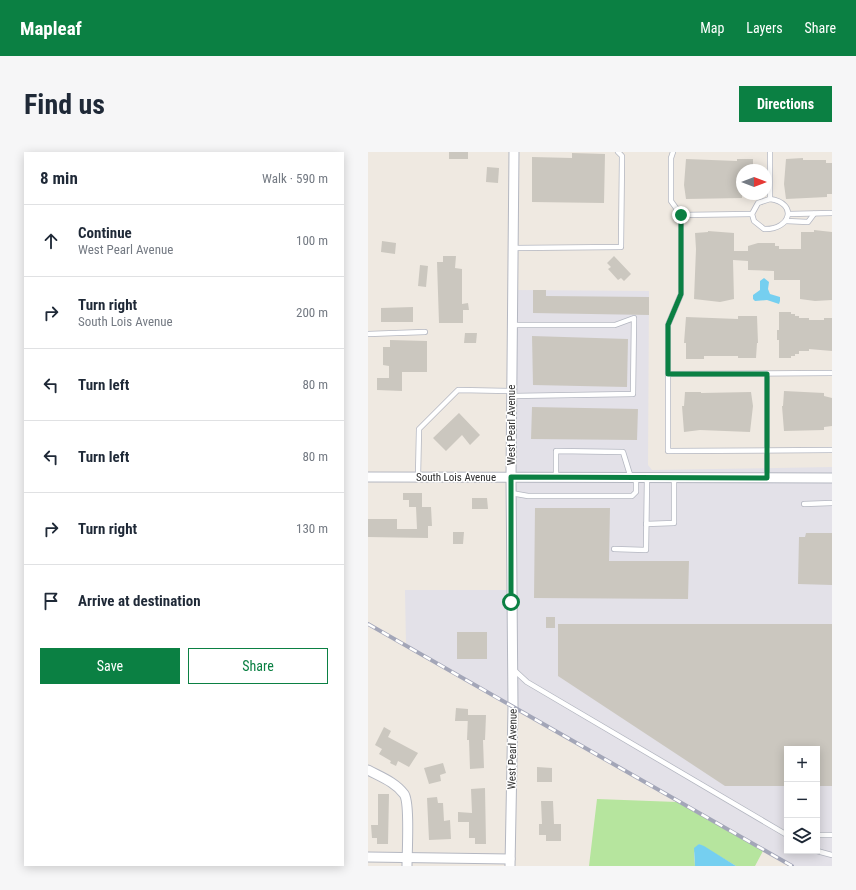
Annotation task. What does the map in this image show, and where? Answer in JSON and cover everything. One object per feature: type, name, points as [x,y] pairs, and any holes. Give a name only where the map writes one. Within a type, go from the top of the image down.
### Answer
[{"type":"street","name":"West Pearl Avenue","points":[[510,863],[514,152]]},
{"type":"street","name":"South Lois Avenue","points":[[368,477],[832,478]]},
{"type":"street","points":[[368,770],[396,785],[406,796],[407,866]]},
{"type":"street","points":[[368,857],[407,856],[510,863]]},
{"type":"lane","points":[[513,248],[621,247],[622,156],[618,152]]},
{"type":"lane","points":[[673,152],[671,158],[672,201],[681,215],[681,294],[668,325],[668,451],[767,449],[832,450]]},
{"type":"lane","points":[[770,152],[770,164]]},
{"type":"lane","points":[[767,200],[758,203],[752,214],[754,221],[764,228],[776,228],[786,221],[808,222],[814,214]]},
{"type":"lane","points":[[772,200],[782,203],[787,208],[788,214],[786,221]]},
{"type":"lane","points":[[788,214],[832,213]]},
{"type":"lane","points":[[681,215],[752,214]]},
{"type":"lane","points":[[418,477],[419,429],[458,390],[512,394],[633,394],[634,318],[615,324],[512,325]]},
{"type":"lane","points":[[368,334],[425,332]]},
{"type":"lane","points":[[668,374],[832,373]]},
{"type":"lane","points":[[767,374],[767,478]]},
{"type":"lane","points":[[511,493],[528,496],[632,496],[636,492],[634,478],[623,452],[556,451],[556,477]]},
{"type":"lane","points":[[614,549],[646,550],[647,478]]},
{"type":"lane","points":[[646,524],[674,523],[674,478]]},
{"type":"lane","points":[[804,504],[832,503]]},
{"type":"lane","points":[[512,669],[527,682],[784,833]]},
{"type":"lane","points":[[820,835],[832,835]]},
{"type":"lane","points":[[820,852],[832,855]]},
{"type":"shaded area","points":[[517,290],[649,291],[648,465],[652,470],[832,467],[832,474],[516,473]]},
{"type":"shaded area","points":[[516,482],[832,483],[832,866],[790,866],[518,711]]},
{"type":"shaded area","points":[[405,590],[507,590],[508,706],[406,647]]},
{"type":"green space","points":[[597,799],[677,802],[763,851],[755,866],[736,866],[699,844],[694,853],[695,866],[589,866]]},
{"type":"water","points":[[764,278],[769,282],[768,289],[770,294],[780,297],[779,304],[767,300],[755,301],[753,299],[753,295],[760,290],[760,281]]},
{"type":"water","points":[[699,844],[736,866],[695,866],[694,848]]},
{"type":"building","points":[[449,152],[468,152],[468,159],[449,159]]},
{"type":"building","points":[[572,153],[605,154],[604,203],[532,202],[532,157],[572,158]]},
{"type":"building","points":[[803,158],[803,160],[826,160],[826,163],[832,163],[832,194],[827,194],[827,197],[786,199],[784,184],[786,159]]},
{"type":"building","points":[[686,159],[737,161],[737,159],[753,159],[753,164],[736,164],[736,198],[686,199],[684,185]]},
{"type":"building","points":[[487,167],[499,168],[498,183],[486,182]]},
{"type":"building","points":[[814,230],[832,232],[832,300],[815,301],[800,299],[800,280],[774,280],[774,271],[748,270],[748,261],[733,260],[734,299],[720,302],[694,299],[696,249],[695,233],[708,231],[734,233],[734,251],[748,251],[748,246],[758,243],[775,243],[775,246],[779,246],[779,249],[801,249],[801,232],[814,232]]},
{"type":"building","points":[[382,241],[396,243],[395,254],[381,252]]},
{"type":"building","points":[[443,256],[456,256],[455,268],[462,269],[462,304],[468,303],[469,310],[463,310],[463,323],[439,323],[437,262],[443,262]]},
{"type":"building","points":[[614,256],[631,274],[624,281],[621,278],[618,280],[608,269],[611,267],[607,263]]},
{"type":"building","points":[[420,265],[428,266],[426,287],[418,286]]},
{"type":"building","points":[[533,290],[546,290],[546,296],[649,297],[649,315],[533,313]]},
{"type":"building","points":[[413,307],[413,322],[381,322],[381,308]]},
{"type":"building","points":[[779,312],[791,312],[791,314],[795,314],[795,316],[799,316],[799,318],[809,318],[809,320],[824,320],[824,318],[832,318],[832,351],[809,349],[809,351],[799,351],[799,354],[791,356],[791,358],[779,358],[779,340],[777,340],[777,330],[779,330]]},
{"type":"building","points":[[738,316],[757,316],[758,343],[756,358],[738,358],[738,356],[704,356],[704,359],[686,359],[686,343],[684,343],[686,317],[738,319]]},
{"type":"building","points":[[465,333],[477,333],[476,343],[464,343]]},
{"type":"building","points":[[532,336],[628,339],[627,387],[533,385]]},
{"type":"building","points":[[390,340],[427,341],[427,372],[402,372],[402,391],[377,390],[377,378],[389,378],[389,366],[383,365],[383,347],[390,347]]},
{"type":"building","points":[[784,391],[824,393],[824,396],[832,398],[832,426],[824,427],[824,430],[784,431],[782,406]]},
{"type":"building","points":[[685,392],[751,392],[753,406],[750,432],[700,430],[684,432],[682,406],[684,406]]},
{"type":"building","points":[[532,407],[638,409],[637,440],[531,439]]},
{"type":"building","points":[[459,413],[480,435],[470,445],[462,435],[446,451],[433,438]]},
{"type":"building","points":[[403,493],[422,493],[422,507],[409,507],[409,500],[403,500]]},
{"type":"building","points":[[472,498],[487,498],[488,509],[472,509]]},
{"type":"building","points":[[416,507],[431,507],[432,526],[428,526],[428,538],[368,537],[368,519],[397,519],[397,529],[417,529]]},
{"type":"building","points":[[535,508],[610,508],[609,561],[689,561],[688,599],[534,598]]},
{"type":"building","points":[[453,532],[464,532],[463,544],[453,544]]},
{"type":"building","points":[[806,533],[832,533],[832,585],[798,584],[799,537],[805,537]]},
{"type":"building","points":[[546,617],[555,617],[555,628],[546,628]]},
{"type":"building","points":[[558,624],[832,624],[832,786],[820,786],[820,746],[784,746],[784,786],[725,786],[558,676]]},
{"type":"building","points":[[457,632],[487,632],[487,659],[457,659]]},
{"type":"building","points":[[456,708],[468,709],[468,721],[455,721]]},
{"type":"building","points":[[468,715],[486,715],[485,740],[483,740],[484,768],[470,769],[469,740],[467,740]]},
{"type":"building","points":[[384,727],[391,731],[388,737],[418,753],[409,767],[398,761],[396,766],[390,763],[391,761],[379,754],[382,749],[375,745]]},
{"type":"building","points":[[443,763],[446,773],[440,775],[441,781],[429,784],[424,768]]},
{"type":"building","points":[[537,767],[552,768],[552,782],[537,782]]},
{"type":"building","points":[[485,788],[486,844],[475,844],[475,838],[469,838],[469,822],[458,822],[458,812],[472,813],[471,789]]},
{"type":"building","points":[[378,794],[389,794],[388,844],[377,844],[377,838],[372,838],[371,825],[378,825]]},
{"type":"building","points":[[437,797],[438,803],[443,803],[444,821],[450,820],[451,839],[429,840],[427,798]]},
{"type":"building","points":[[541,801],[553,801],[554,824],[561,824],[561,841],[546,841],[546,835],[539,835],[539,824],[542,824]]},
{"type":"railway","points":[[368,624],[792,866]]},
{"type":"route","points":[[511,602],[511,477],[767,478],[767,374],[668,374],[668,325],[681,294],[681,215]]}]
